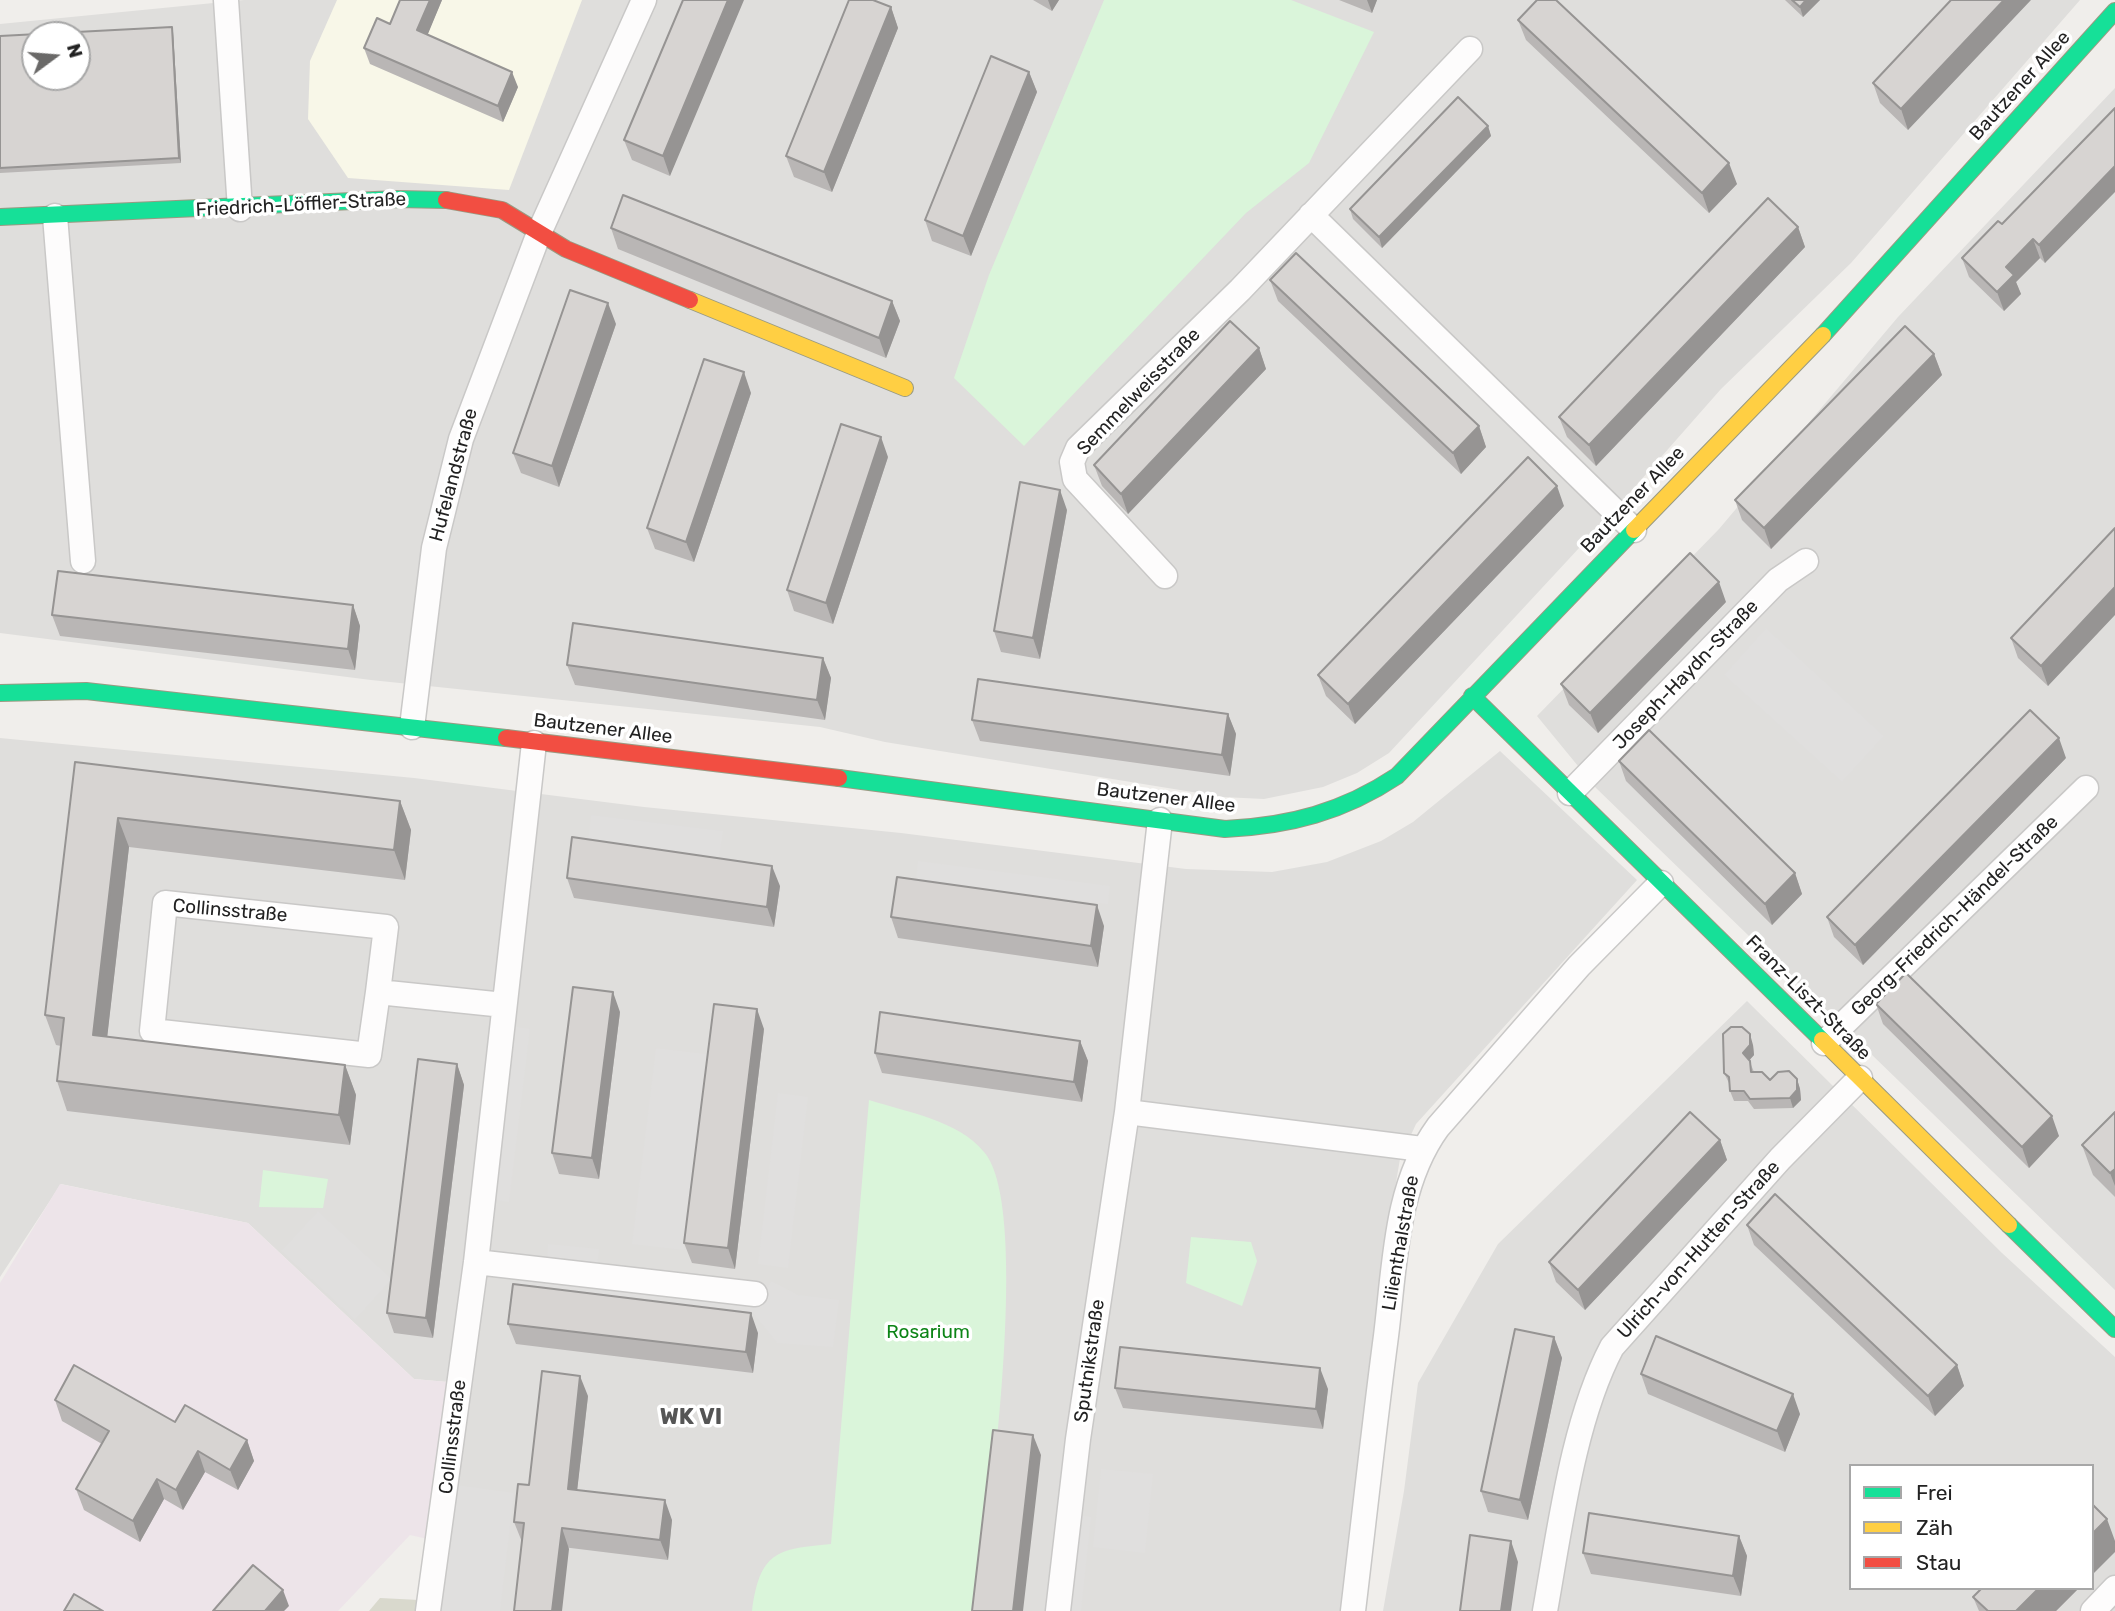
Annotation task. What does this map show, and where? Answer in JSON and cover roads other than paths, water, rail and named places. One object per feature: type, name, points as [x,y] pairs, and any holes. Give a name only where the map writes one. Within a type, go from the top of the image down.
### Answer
[{"type":"street","points":[[226,0],[240,209]]},
{"type":"street","name":"Hufelandstraße","points":[[412,727],[435,548],[446,491],[475,399],[539,233],[644,0]]},
{"type":"street","name":"Bautzener Allee","points":[[24,676],[86,691],[928,788],[1225,829],[1271,828],[1334,811],[1368,796],[1397,776],[1867,289],[2115,11]]},
{"type":"street","name":"Semmelweisstraße","points":[[1165,576],[1074,479],[1072,462],[1078,449],[1311,215],[1469,49]]},
{"type":"street","name":"Friedrich-Löffler-Straße","points":[[0,217],[240,209],[435,198],[502,210],[539,233]]},
{"type":"street","points":[[1311,215],[1634,530]]},
{"type":"street","points":[[55,216],[83,561]]},
{"type":"street","points":[[539,233],[566,249],[905,388]]},
{"type":"street","name":"Joseph-Haydn-Straße","points":[[1570,793],[1778,580],[1806,561]]},
{"type":"street","name":"Bautzener Allee","points":[[0,693],[86,691]]},
{"type":"street","name":"Franz-Liszt-Straße","points":[[1472,696],[2115,1329]]},
{"type":"street","name":"Collinsstraße","points":[[428,1611],[476,1262],[534,743]]},
{"type":"street","name":"Georg-Friedrich-Händel-Straße","points":[[1824,1043],[2086,788]]},
{"type":"street","name":"Sputnikstraße","points":[[1058,1611],[1078,1439],[1127,1112],[1160,820]]},
{"type":"street","name":"Lilienthalstraße","points":[[1353,1611],[1399,1233],[1412,1170],[1422,1149],[1579,966],[1661,883]]},
{"type":"street","name":"Collinsstraße","points":[[165,903],[386,927],[378,992],[369,1055],[152,1031],[165,903]]},
{"type":"street","points":[[378,992],[504,1005]]},
{"type":"street","name":"Ulrich-von-Hutten-Straße","points":[[1545,1611],[1584,1419],[1600,1369],[1612,1347],[1780,1159],[1860,1078]]},
{"type":"street","points":[[1127,1112],[1422,1149]]},
{"type":"street","points":[[476,1262],[755,1294]]},
{"type":"street","points":[[2093,1611],[2115,1588]]},
{"type":"district","name":"WK VI","points":[[691,1417]]},
{"type":"park label","name":"Rosarium","points":[[928,1333]]}]
